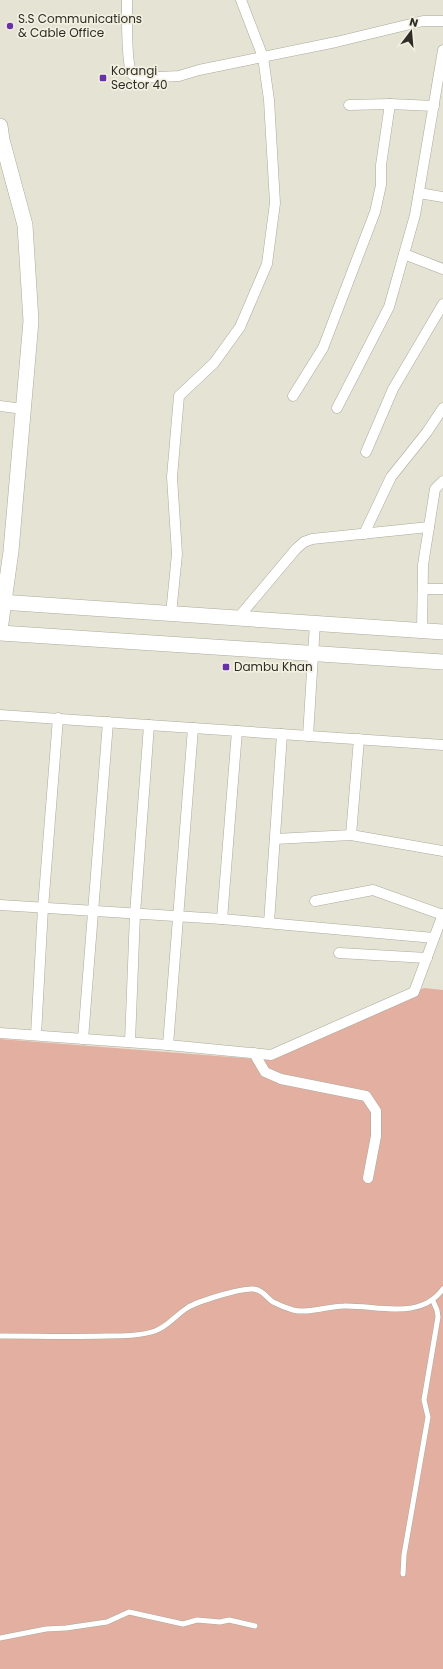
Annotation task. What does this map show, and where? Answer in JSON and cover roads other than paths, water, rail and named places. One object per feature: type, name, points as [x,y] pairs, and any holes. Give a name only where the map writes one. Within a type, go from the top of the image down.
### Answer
[{"type":"main road","points":[[0,126],[2,140],[25,225],[31,321],[11,551],[2,602],[0,630]]},
{"type":"main road","points":[[2,602],[443,632]]},
{"type":"main road","points":[[0,633],[443,662]]},
{"type":"street","points":[[127,0],[128,48],[131,73],[135,77],[179,76],[200,70],[336,42],[424,21],[443,21]]},
{"type":"street","points":[[171,614],[176,554],[172,477],[179,396],[214,363],[240,327],[267,264],[275,203],[269,100],[264,57],[240,0]]},
{"type":"street","points":[[337,408],[389,307],[415,214],[443,50]]},
{"type":"street","points":[[349,105],[390,104],[434,106]]},
{"type":"street","points":[[293,396],[323,348],[375,212],[381,185],[381,165],[390,104]]},
{"type":"street","points":[[419,193],[443,197]]},
{"type":"street","points":[[404,254],[443,269]]},
{"type":"street","points":[[366,452],[393,389],[443,304]]},
{"type":"street","points":[[0,406],[23,409]]},
{"type":"street","points":[[364,534],[391,477],[427,432],[443,408]]},
{"type":"street","points":[[422,631],[424,565],[429,527],[435,489],[443,480]]},
{"type":"street","points":[[238,618],[296,549],[304,542],[312,539],[429,527]]},
{"type":"street","points":[[423,589],[443,589]]},
{"type":"street","points":[[308,736],[315,623]]},
{"type":"street","points":[[0,714],[443,745]]},
{"type":"street","points":[[36,1035],[43,908],[58,718]]},
{"type":"street","points":[[83,1039],[108,722]]},
{"type":"street","points":[[130,1042],[135,914],[149,725]]},
{"type":"street","points":[[168,1045],[193,728]]},
{"type":"street","points":[[222,919],[237,731]]},
{"type":"street","points":[[269,923],[282,734]]},
{"type":"street","points":[[351,836],[358,739]]},
{"type":"street","points":[[275,839],[351,836],[443,851]]},
{"type":"street","points":[[0,1033],[168,1045],[271,1055],[414,992],[443,915],[373,890],[316,901]]},
{"type":"street","points":[[0,905],[222,919],[434,938]]},
{"type":"street","points":[[339,953],[427,958]]},
{"type":"street","points":[[254,1053],[265,1072],[281,1079],[366,1096],[376,1111],[376,1136],[368,1178]]},
{"type":"lane","points":[[0,1336],[119,1336],[155,1331],[187,1308],[244,1290],[254,1289],[262,1291],[273,1302],[294,1310],[311,1311],[345,1306],[402,1310],[425,1305],[433,1301],[443,1289]]},
{"type":"lane","points":[[403,1574],[404,1555],[428,1417],[424,1400],[438,1317],[433,1301]]},
{"type":"lane","points":[[0,1638],[46,1629],[66,1628],[107,1622],[129,1612],[183,1624],[197,1620],[220,1622],[229,1620],[255,1626]]},
{"type":"place","name":"S.S Communications & Cable Office","points":[[10,26]]},
{"type":"place","name":"Korangi Sector 40","points":[[103,78]]},
{"type":"place","name":"Dambu Khan","points":[[226,667]]}]
